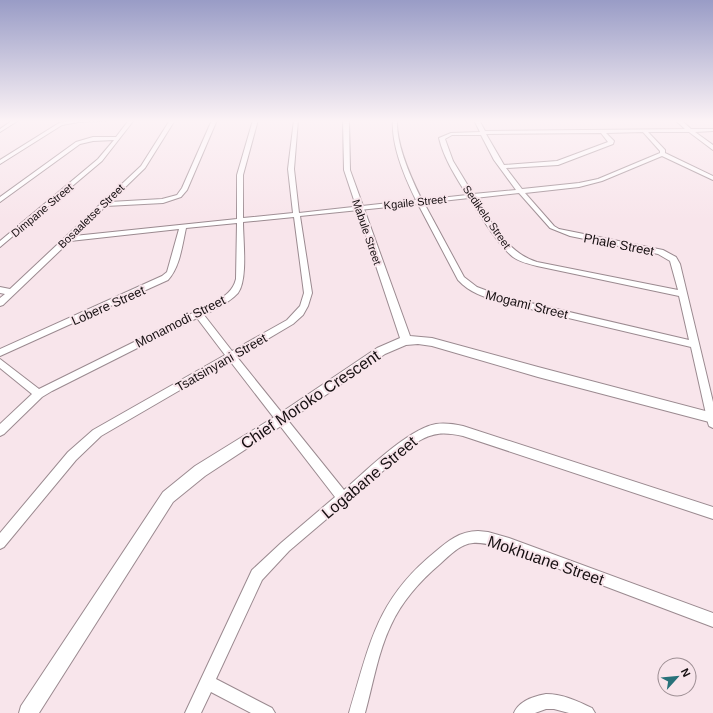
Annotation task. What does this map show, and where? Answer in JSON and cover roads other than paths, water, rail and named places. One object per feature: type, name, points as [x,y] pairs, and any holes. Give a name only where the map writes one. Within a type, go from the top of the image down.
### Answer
[{"type":"street","points":[[1,161],[14,153]]},
{"type":"street","points":[[0,200],[64,153]]},
{"type":"street","name":"Dimpane Street","points":[[0,245],[95,165],[105,153]]},
{"type":"street","name":"Bosaaletse Street","points":[[0,303],[145,164],[152,153]]},
{"type":"street","points":[[104,204],[163,201],[179,196],[186,189],[201,153]]},
{"type":"street","name":"Monamodi Street","points":[[0,431],[39,394],[228,297],[239,286],[240,175],[246,153]]},
{"type":"street","name":"Tsatsinyani Street","points":[[0,543],[72,456],[97,433],[298,316],[307,304],[308,293],[291,169],[293,153]]},
{"type":"street","name":"Mabule Street","points":[[347,153],[347,170],[359,208],[406,340]]},
{"type":"street","name":"Mogami Street","points":[[400,153],[403,165],[420,202],[462,278],[475,290],[501,299],[695,345]]},
{"type":"street","name":"Sedikelo Street","points":[[447,153],[472,197],[503,242],[519,258],[536,264],[683,294]]},
{"type":"street","name":"Phale Street","points":[[494,153],[502,167],[521,192],[543,217],[557,230],[660,252],[673,259],[676,264],[713,419]]},
{"type":"street","points":[[502,167],[553,164],[585,153]]},
{"type":"street","points":[[662,154],[713,178]]},
{"type":"street","name":"Kgaile Street","points":[[68,239],[297,216],[591,183],[662,154]]},
{"type":"street","name":"Lobere Street","points":[[0,353],[165,278],[170,273],[173,266],[183,227]]},
{"type":"street","points":[[0,290],[11,292]]},
{"type":"street","points":[[198,313],[280,420],[344,498]]},
{"type":"street","name":"Chief Moroko Crescent","points":[[28,713],[168,497],[200,471],[280,420],[381,351],[406,340],[418,339],[432,342],[713,419]]},
{"type":"street","points":[[0,363],[39,394]]},
{"type":"street","name":"Logabane Street","points":[[193,713],[257,575],[285,548],[413,438],[426,431],[437,428],[450,428],[463,431],[713,513]]},
{"type":"street","name":"Mokhuane Street","points":[[357,713],[379,638],[386,621],[398,601],[433,562],[458,541],[469,537],[483,537],[509,544],[713,620]]},
{"type":"street","points":[[207,682],[267,713]]},
{"type":"street","points":[[522,713],[531,705],[544,701],[559,701],[587,713]]}]
